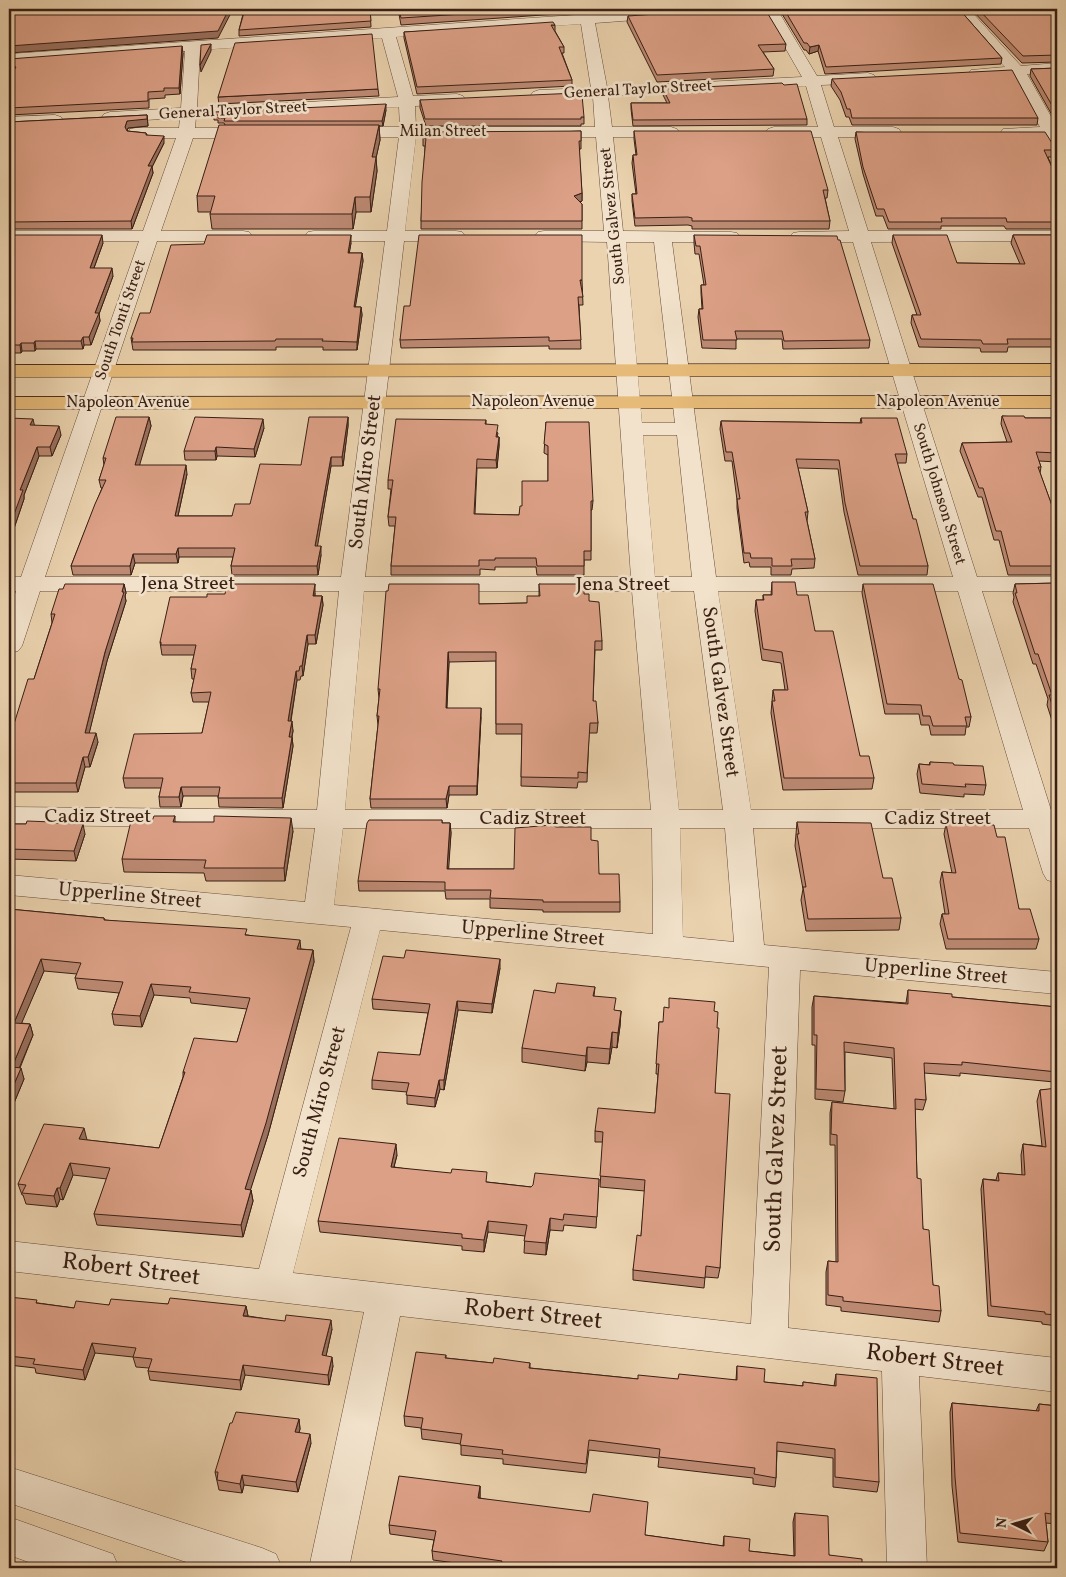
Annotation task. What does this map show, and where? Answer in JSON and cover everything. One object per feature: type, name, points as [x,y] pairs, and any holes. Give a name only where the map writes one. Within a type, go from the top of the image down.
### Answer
[{"type":"main road","name":"Napoleon Avenue","points":[[9,371],[1057,370]]},
{"type":"main road","name":"Napoleon Avenue","points":[[9,403],[1057,402]]},
{"type":"street","points":[[9,59],[388,33],[581,14],[729,9]]},
{"type":"street","name":"South Johnson Street","points":[[770,9],[812,81],[968,585],[1049,819],[1057,873]]},
{"type":"street","points":[[961,9],[1017,70],[1055,136]]},
{"type":"street","name":"South Galvez Street","points":[[581,14],[600,92],[631,402],[644,585],[666,818],[668,947]]},
{"type":"street","name":"South Miro Street","points":[[318,914],[330,819],[352,584],[408,132],[407,102],[388,33]]},
{"type":"street","name":"South Tonti Street","points":[[9,646],[20,584],[94,403],[102,371],[186,133],[193,46]]},
{"type":"street","points":[[958,74],[1057,68]]},
{"type":"street","name":"General Taylor Street","points":[[523,96],[880,78]]},
{"type":"street","name":"General Taylor Street","points":[[94,118],[475,98]]},
{"type":"street","points":[[9,122],[67,126],[9,133]]},
{"type":"street","name":"Milan Street","points":[[321,132],[692,132]]},
{"type":"street","points":[[760,132],[905,132]]},
{"type":"street","points":[[993,132],[1055,136]]},
{"type":"street","points":[[117,133],[273,133]]},
{"type":"street","points":[[9,236],[258,236]]},
{"type":"street","points":[[298,236],[475,236]]},
{"type":"street","points":[[525,236],[751,237]]},
{"type":"street","points":[[780,237],[1057,236]]},
{"type":"street","name":"South Galvez Street","points":[[662,237],[684,402],[705,585],[738,819],[750,954]]},
{"type":"street","points":[[632,429],[687,429]]},
{"type":"street","name":"Jena Street","points":[[20,584],[1057,584]]},
{"type":"street","name":"Cadiz Street","points":[[9,816],[330,819],[1049,819]]},
{"type":"street","name":"Upperline Street","points":[[9,886],[1057,983]]},
{"type":"street","name":"South Miro Street","points":[[272,1287],[368,918]]},
{"type":"street","name":"South Galvez Street","points":[[769,1340],[785,957]]},
{"type":"street","name":"Robert Street","points":[[9,1256],[272,1287],[769,1340],[1057,1375]]},
{"type":"street","points":[[329,1568],[385,1299]]},
{"type":"street","points":[[900,1357],[907,1568]]},
{"type":"street","points":[[9,1485],[262,1568]]},
{"type":"street","points":[[9,1536],[99,1568]]},
{"type":"building","points":[[229,9],[218,31],[9,46],[9,10]]},
{"type":"building","points":[[245,9],[370,9],[371,21],[239,30]]},
{"type":"building","points":[[399,9],[540,9],[401,18]]},
{"type":"building","points":[[724,9],[765,9],[786,44],[758,45],[774,69],[657,75],[628,16]]},
{"type":"building","points":[[784,9],[959,9],[1002,58],[826,67],[819,45],[810,47],[807,43],[804,43]]},
{"type":"building","points":[[978,9],[1057,9],[1057,55],[1023,56]]},
{"type":"building","points":[[553,22],[555,25],[551,25],[564,47],[559,47],[572,80],[417,87],[404,32]]},
{"type":"building","points":[[372,34],[378,89],[218,97],[235,43]]},
{"type":"building","points":[[211,44],[200,65],[201,45]]},
{"type":"building","points":[[182,46],[179,88],[164,88],[164,91],[148,92],[148,101],[9,108],[9,79],[16,67],[9,63],[9,59]]},
{"type":"building","points":[[1057,68],[1057,114],[1031,69]]},
{"type":"building","points":[[1012,70],[1038,118],[852,118],[850,109],[847,109],[841,92],[832,79]]},
{"type":"building","points":[[782,83],[784,85],[797,84],[807,119],[633,120],[631,103],[670,103],[663,89]]},
{"type":"building","points":[[577,93],[582,95],[584,117],[581,117],[581,119],[425,119],[420,100]]},
{"type":"building","points":[[386,104],[382,121],[224,121],[225,118],[218,118],[219,115],[214,115],[214,112]]},
{"type":"building","points":[[147,115],[147,119],[127,121],[125,127],[127,131],[164,136],[148,166],[152,166],[131,221],[9,222],[9,122]]},
{"type":"building","points":[[219,125],[379,125],[372,157],[376,157],[370,197],[355,197],[352,214],[210,214],[215,196],[197,196]]},
{"type":"building","points":[[581,131],[581,141],[579,141],[582,193],[574,196],[582,204],[582,221],[421,221],[426,138],[423,138],[424,132]]},
{"type":"building","points":[[634,131],[811,131],[828,190],[823,190],[830,221],[692,221],[692,218],[688,217],[635,218],[632,194],[637,194],[633,155],[637,155]]},
{"type":"building","points":[[856,132],[1045,132],[1052,143],[1057,143],[1057,150],[1044,150],[1057,178],[1057,222],[1007,222],[1006,218],[941,218],[942,222],[889,222],[884,209],[877,209],[863,167]]},
{"type":"building","points":[[9,235],[102,235],[90,268],[112,268],[95,313],[99,313],[89,337],[83,337],[81,341],[35,341],[34,343],[9,345]]},
{"type":"building","points":[[207,235],[351,235],[348,253],[362,253],[354,307],[361,307],[357,342],[322,341],[323,339],[276,339],[275,341],[132,342],[133,338],[131,338],[140,313],[150,313],[171,245],[204,244]]},
{"type":"building","points":[[419,235],[582,235],[582,280],[580,280],[583,297],[578,297],[581,340],[549,341],[549,337],[400,340],[404,306],[410,306]]},
{"type":"building","points":[[694,235],[837,236],[838,240],[840,240],[870,340],[784,341],[782,331],[735,331],[737,340],[703,340],[699,309],[703,309],[701,285],[706,285],[700,246],[696,246]]},
{"type":"building","points":[[893,235],[947,235],[957,263],[1025,264],[1013,235],[1057,235],[1057,339],[1007,339],[1008,344],[983,344],[981,340],[921,339],[912,315],[921,315]]},
{"type":"building","points":[[1002,416],[1057,418],[1057,453],[1036,452],[1041,467],[1038,467],[1055,514],[1057,514],[1057,566],[1010,566],[1001,531],[996,531],[983,488],[979,488],[962,443],[1012,442]]},
{"type":"building","points":[[116,417],[149,417],[135,465],[186,465],[175,516],[232,516],[235,504],[250,504],[260,464],[301,465],[309,417],[348,417],[342,457],[331,457],[315,546],[321,546],[317,566],[231,566],[235,548],[178,548],[176,554],[133,554],[130,566],[71,566],[106,480],[99,480],[106,458],[103,458]]},
{"type":"building","points":[[195,417],[263,419],[254,449],[216,447],[215,451],[184,451]]},
{"type":"building","points":[[9,418],[33,419],[30,425],[59,426],[50,447],[37,447],[20,490],[23,490],[9,528]]},
{"type":"building","points":[[861,418],[897,418],[907,454],[895,454],[913,519],[916,519],[928,566],[860,566],[845,503],[839,460],[796,459],[808,512],[805,512],[815,559],[791,559],[792,566],[772,566],[772,558],[751,558],[750,553],[744,553],[737,499],[740,499],[732,452],[726,452],[721,421],[862,423]]},
{"type":"building","points":[[396,419],[486,420],[485,424],[498,425],[496,437],[499,437],[496,460],[477,459],[474,514],[519,515],[520,506],[522,506],[522,481],[548,481],[548,446],[544,444],[546,422],[589,422],[593,501],[591,501],[591,551],[584,551],[584,566],[537,566],[536,558],[495,558],[495,560],[479,560],[479,566],[391,566],[396,517],[388,517],[393,480],[388,480]]},
{"type":"building","points":[[772,582],[795,582],[797,595],[808,595],[815,631],[833,631],[860,756],[869,756],[874,778],[784,778],[772,701],[775,701],[773,690],[788,690],[782,652],[763,649],[756,600],[764,600],[763,595],[772,595]]},
{"type":"building","points":[[1057,583],[1057,720],[1049,695],[1052,695],[1038,654],[1035,654],[1015,593],[1017,593],[1015,584]]},
{"type":"building","points":[[65,584],[124,584],[122,592],[124,592],[105,652],[85,733],[96,733],[88,757],[83,757],[76,783],[9,783],[9,773],[14,756],[9,756],[9,740],[28,679],[34,679],[55,614],[51,614],[59,589],[63,589]]},
{"type":"building","points":[[227,584],[315,584],[313,596],[322,596],[315,635],[307,635],[302,666],[300,666],[299,671],[296,671],[288,721],[292,721],[289,737],[292,737],[282,798],[218,798],[220,787],[181,787],[179,797],[159,797],[163,778],[123,778],[134,734],[202,733],[211,692],[191,693],[196,669],[191,669],[196,645],[161,645],[160,642],[170,597],[207,597],[207,594],[225,594]]},
{"type":"building","points":[[389,584],[479,584],[479,604],[527,603],[527,596],[540,596],[539,584],[584,584],[584,594],[589,594],[589,601],[599,602],[602,641],[595,641],[593,701],[596,701],[598,723],[590,723],[587,773],[578,772],[578,778],[521,777],[522,724],[496,724],[496,652],[448,652],[446,708],[481,708],[477,786],[449,786],[446,799],[370,799],[379,716],[377,716],[380,689],[378,689],[386,591],[388,591]]},
{"type":"building","points":[[863,584],[933,584],[959,679],[962,680],[971,717],[965,717],[967,726],[933,726],[930,716],[923,716],[921,705],[887,704]]},
{"type":"building","points":[[930,762],[983,766],[986,785],[965,784],[966,787],[922,784],[919,764],[930,765]]},
{"type":"building","points":[[154,816],[175,816],[173,822],[214,822],[214,816],[291,818],[284,868],[204,868],[206,860],[122,859],[131,821],[152,821]]},
{"type":"building","points":[[369,820],[442,820],[442,823],[450,823],[447,869],[514,869],[515,828],[552,825],[556,827],[591,827],[591,840],[598,841],[599,874],[619,874],[620,902],[543,902],[543,900],[490,898],[491,890],[445,890],[445,882],[358,881]]},
{"type":"building","points":[[27,821],[83,824],[74,851],[9,849],[9,824],[26,824]]},
{"type":"building","points":[[797,822],[871,823],[883,878],[892,878],[901,918],[808,919],[803,887],[806,887],[797,834],[799,834]]},
{"type":"building","points":[[946,824],[994,825],[997,837],[1005,837],[1019,909],[1030,909],[1039,939],[948,939],[942,914],[949,914],[942,872],[956,873]]},
{"type":"building","points":[[9,909],[104,918],[104,920],[247,929],[245,935],[300,940],[297,949],[313,950],[266,1123],[245,1189],[251,1190],[241,1225],[94,1214],[110,1168],[70,1163],[60,1188],[57,1188],[54,1196],[22,1193],[26,1185],[18,1184],[44,1124],[84,1128],[79,1139],[159,1148],[185,1072],[183,1072],[194,1038],[237,1042],[250,998],[189,992],[191,987],[151,984],[140,1016],[112,1014],[123,982],[75,978],[81,963],[41,959],[14,1023],[30,1024],[12,1067],[21,1068],[9,1096]]},
{"type":"building","points":[[406,950],[500,959],[492,1004],[457,1001],[444,1080],[439,1080],[435,1098],[406,1095],[409,1083],[372,1080],[378,1052],[420,1055],[430,1004],[372,999],[383,956],[404,958]]},
{"type":"building","points":[[557,983],[595,987],[593,996],[616,998],[614,1010],[621,1011],[618,1033],[612,1032],[610,1049],[587,1047],[586,1056],[522,1048],[534,990],[555,993]]},
{"type":"building","points":[[908,990],[952,994],[952,997],[1057,1007],[1057,1072],[962,1062],[962,1065],[924,1063],[926,1100],[915,1099],[917,1178],[921,1179],[923,1229],[929,1230],[933,1285],[939,1286],[941,1311],[843,1301],[843,1297],[828,1295],[828,1261],[838,1262],[837,1135],[831,1134],[832,1102],[896,1109],[894,1048],[844,1042],[845,1091],[816,1089],[817,1035],[814,1035],[814,996],[908,1004]]},
{"type":"building","points":[[669,998],[715,1002],[714,1011],[718,1012],[717,1028],[719,1028],[715,1093],[730,1094],[720,1268],[706,1266],[705,1278],[633,1270],[637,1235],[641,1236],[645,1180],[600,1176],[603,1132],[595,1131],[598,1108],[655,1113],[659,1064],[656,1064],[659,1022],[663,1022],[664,1007],[669,1008]]},
{"type":"building","points":[[1057,1088],[1057,1315],[991,1306],[983,1179],[999,1181],[998,1173],[1025,1175],[1023,1144],[1046,1147],[1040,1090]]},
{"type":"building","points":[[339,1138],[396,1144],[391,1167],[451,1173],[452,1169],[487,1172],[486,1182],[531,1187],[535,1173],[599,1179],[597,1217],[564,1214],[563,1220],[550,1218],[546,1243],[524,1241],[527,1225],[488,1221],[484,1240],[462,1238],[462,1234],[318,1221]]},
{"type":"building","points":[[9,1297],[37,1300],[36,1303],[74,1308],[76,1301],[109,1305],[111,1299],[168,1304],[170,1298],[246,1306],[243,1316],[285,1321],[286,1315],[331,1320],[322,1355],[332,1357],[328,1375],[243,1365],[240,1380],[148,1371],[152,1359],[133,1357],[136,1348],[92,1343],[83,1370],[33,1364],[35,1359],[9,1356]]},
{"type":"building","points":[[416,1352],[446,1355],[445,1358],[493,1363],[494,1358],[530,1363],[529,1368],[638,1379],[638,1375],[678,1379],[679,1374],[737,1380],[737,1366],[765,1369],[764,1382],[803,1386],[803,1382],[836,1386],[836,1374],[877,1378],[879,1482],[835,1477],[835,1449],[777,1442],[776,1478],[754,1474],[755,1468],[659,1457],[660,1449],[589,1440],[586,1464],[502,1454],[503,1450],[460,1445],[462,1434],[421,1429],[423,1418],[404,1416]]},
{"type":"building","points":[[952,1403],[1039,1411],[1039,1404],[1057,1406],[1057,1515],[1045,1513],[1048,1542],[960,1533],[955,1477]]},
{"type":"building","points":[[236,1412],[299,1419],[295,1432],[310,1434],[296,1482],[242,1475],[240,1484],[217,1480],[218,1472],[215,1472],[230,1423],[232,1423]]},
{"type":"building","points":[[399,1476],[480,1486],[478,1498],[590,1512],[593,1494],[648,1502],[645,1535],[724,1546],[724,1536],[750,1539],[749,1551],[795,1556],[795,1513],[828,1516],[829,1555],[862,1559],[862,1568],[523,1568],[501,1565],[502,1561],[432,1551],[436,1531],[389,1525]]}]
